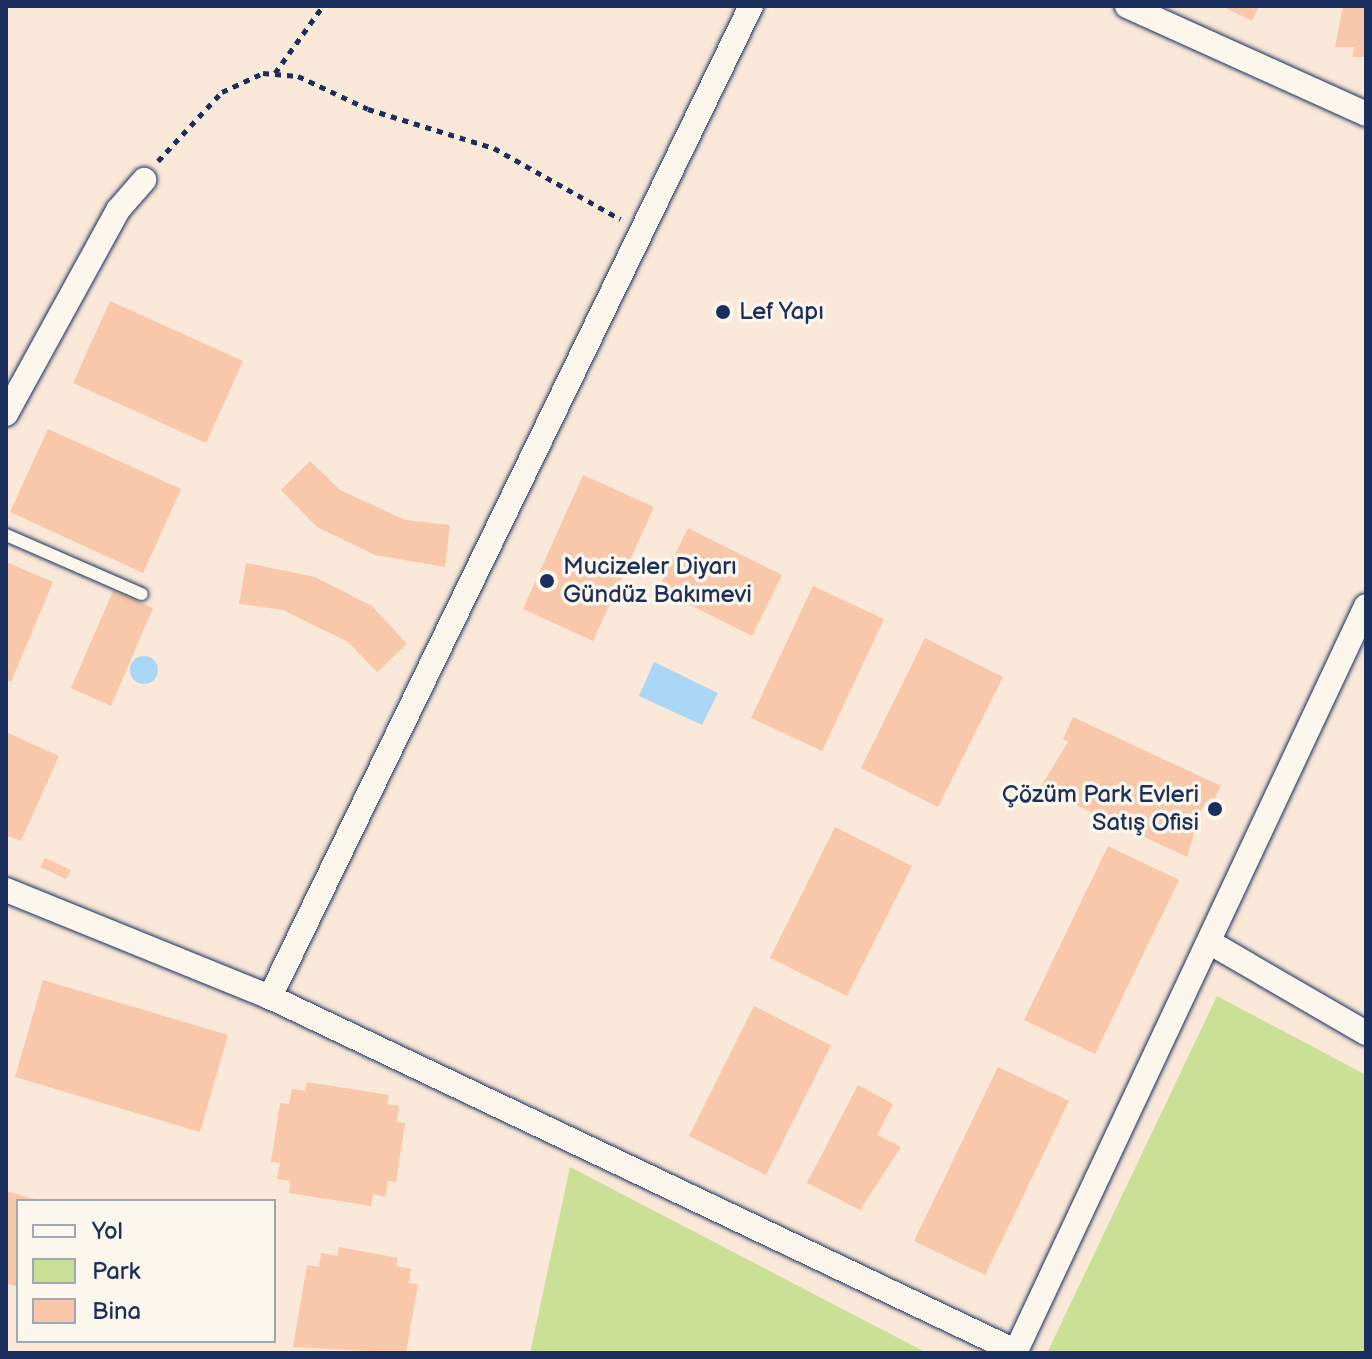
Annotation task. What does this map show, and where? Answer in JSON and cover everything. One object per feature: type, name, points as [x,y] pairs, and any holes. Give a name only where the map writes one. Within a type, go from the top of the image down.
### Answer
[{"type":"street","points":[[270,997],[751,6]]},
{"type":"street","points":[[1127,6],[1366,114]]},
{"type":"street","points":[[6,414],[118,210],[144,180]]},
{"type":"street","points":[[6,890],[270,997],[1015,1352],[1366,606]]},
{"type":"street","points":[[1209,942],[1366,1033]]},
{"type":"lane","points":[[6,535],[142,594]]},
{"type":"path","points":[[144,180],[183,126],[222,92],[274,74],[323,6]]},
{"type":"path","points":[[274,74],[494,148],[541,181],[643,230]]},
{"type":"green space","points":[[1217,996],[1366,1075],[1366,1353],[1048,1351]]},
{"type":"green space","points":[[570,1167],[927,1353],[530,1353]]},
{"type":"water","points":[[144,656],[154,660],[158,670],[154,680],[144,684],[134,680],[130,670],[134,660]]},
{"type":"water","points":[[654,662],[718,693],[702,725],[639,696]]},
{"type":"building","points":[[1222,6],[1259,6],[1252,21]]},
{"type":"building","points":[[1343,6],[1366,6],[1366,57],[1352,57],[1354,47],[1335,47]]},
{"type":"building","points":[[110,301],[243,361],[206,443],[73,383]]},
{"type":"building","points":[[48,429],[181,489],[143,573],[10,512]]},
{"type":"building","points":[[310,461],[340,490],[405,520],[450,525],[445,567],[375,555],[317,527],[281,490]]},
{"type":"building","points":[[583,475],[654,507],[593,641],[523,609]]},
{"type":"building","points":[[688,528],[782,575],[752,636],[658,589]]},
{"type":"building","points":[[6,562],[53,582],[11,682],[6,680]]},
{"type":"building","points":[[246,563],[315,577],[372,606],[407,644],[377,672],[348,642],[283,610],[239,604]]},
{"type":"building","points":[[813,586],[884,619],[822,751],[751,718]]},
{"type":"building","points":[[113,591],[153,608],[111,706],[71,688]]},
{"type":"building","points":[[925,638],[1003,677],[938,807],[861,768]]},
{"type":"building","points":[[1073,717],[1221,786],[1209,810],[1202,807],[1187,857],[1040,788],[1068,742],[1063,739]]},
{"type":"building","points":[[6,732],[59,756],[21,841],[6,835]]},
{"type":"building","points":[[835,827],[912,866],[847,996],[770,958]]},
{"type":"building","points":[[1108,846],[1179,880],[1095,1054],[1024,1020]]},
{"type":"building","points":[[45,858],[71,870],[66,879],[40,867]]},
{"type":"building","points":[[43,980],[228,1035],[200,1132],[15,1077]]},
{"type":"building","points":[[754,1006],[831,1045],[766,1175],[689,1136]]},
{"type":"building","points":[[998,1067],[1069,1101],[985,1275],[914,1241]]},
{"type":"building","points":[[307,1082],[389,1095],[387,1104],[399,1106],[397,1122],[405,1123],[396,1182],[388,1181],[385,1197],[373,1194],[371,1206],[289,1193],[290,1181],[277,1179],[280,1163],[271,1162],[280,1103],[289,1104],[292,1089],[305,1091]]},
{"type":"building","points":[[858,1085],[893,1104],[877,1135],[901,1147],[860,1210],[807,1183]]},
{"type":"building","points":[[6,1191],[34,1199],[16,1199],[16,1286],[6,1283]]},
{"type":"building","points":[[339,1247],[398,1258],[396,1266],[411,1269],[409,1283],[418,1284],[406,1353],[293,1347],[307,1265],[319,1267],[321,1253],[337,1256]]},
{"type":"place","name":"Lef Yapı","points":[[723,312]]},
{"type":"place","name":"Mucizeler Diyarı Gündüz Bakımevi","points":[[547,581]]},
{"type":"place","name":"Çözüm Park Evleri Satış Ofisi","points":[[1215,809]]}]
